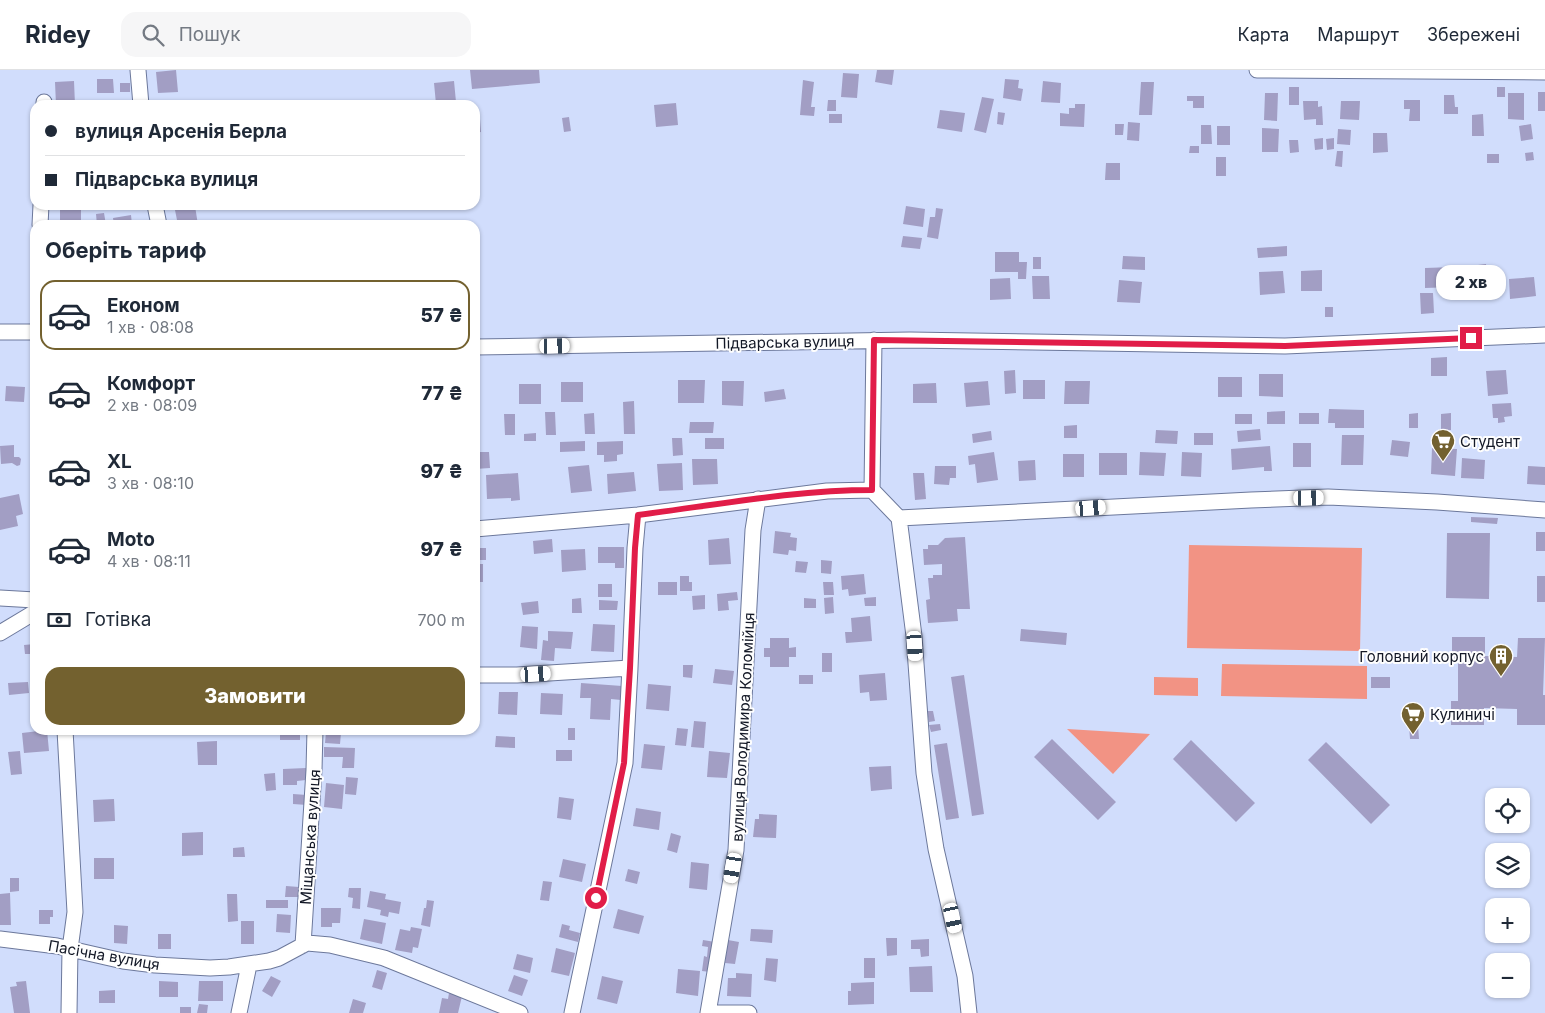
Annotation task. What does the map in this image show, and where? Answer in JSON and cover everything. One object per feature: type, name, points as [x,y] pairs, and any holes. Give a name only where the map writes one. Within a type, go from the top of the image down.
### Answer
[{"type":"street","points":[[138,70],[141,100]]},
{"type":"street","points":[[1256,70],[1545,72]]},
{"type":"street","points":[[0,332],[30,332]]},
{"type":"street","name":"Підварська вулиця","points":[[480,347],[874,340],[1285,346],[1545,335]]},
{"type":"street","points":[[874,340],[872,490],[899,518],[914,636],[924,773],[936,849],[965,976],[969,1013]]},
{"type":"street","points":[[480,529],[638,515],[833,490],[872,490]]},
{"type":"street","points":[[899,518],[1328,497],[1437,502],[1545,510]]},
{"type":"street","name":"вулиця Володимира Коломійця","points":[[710,1013],[736,850],[753,530],[758,499]]},
{"type":"street","points":[[572,1013],[624,763],[638,515]]},
{"type":"street","points":[[0,598],[30,600]]},
{"type":"street","points":[[0,633],[30,615]]},
{"type":"street","points":[[480,675],[517,675],[630,668]]},
{"type":"street","points":[[65,735],[75,912],[70,949],[69,1013]]},
{"type":"street","name":"Міщанська вулиця","points":[[303,945],[315,735]]},
{"type":"street","name":"Пасічна вулиця","points":[[0,939],[33,942],[104,958],[155,965],[210,968],[249,965],[279,958],[310,942],[384,958],[520,1013]]},
{"type":"street","points":[[239,1013],[249,965]]},
{"type":"street","points":[[710,1013],[749,1013]]},
{"type":"shaded area","points":[[1189,545],[1362,548],[1360,651],[1187,648]]},
{"type":"shaded area","points":[[1222,664],[1367,666],[1367,699],[1221,696]]},
{"type":"shaded area","points":[[1154,677],[1198,678],[1198,696],[1154,695]]},
{"type":"shaded area","points":[[1067,729],[1150,734],[1113,774]]},
{"type":"building","points":[[176,70],[178,92],[158,93],[156,72]]},
{"type":"building","points":[[470,70],[539,70],[540,83],[472,89]]},
{"type":"building","points":[[877,70],[894,70],[892,85],[875,82]]},
{"type":"building","points":[[843,73],[859,74],[857,98],[841,97]]},
{"type":"building","points":[[97,79],[113,79],[114,93],[97,93]]},
{"type":"building","points":[[1005,79],[1019,80],[1018,88],[1023,89],[1021,101],[1003,98]]},
{"type":"building","points":[[803,80],[814,82],[811,107],[815,107],[814,116],[800,115]]},
{"type":"building","points":[[74,81],[75,100],[56,100],[55,82]]},
{"type":"building","points":[[454,81],[456,100],[436,100],[434,83]]},
{"type":"building","points":[[1043,81],[1061,83],[1060,103],[1041,102]]},
{"type":"building","points":[[1141,82],[1154,82],[1152,115],[1139,115]]},
{"type":"building","points":[[120,83],[130,83],[130,92],[120,92]]},
{"type":"building","points":[[1289,87],[1299,87],[1299,105],[1289,105]]},
{"type":"building","points":[[1497,87],[1505,87],[1505,97],[1497,97]]},
{"type":"building","points":[[1538,92],[1545,92],[1545,111],[1538,111]]},
{"type":"building","points":[[1265,93],[1278,93],[1277,121],[1264,120]]},
{"type":"building","points":[[1508,93],[1524,93],[1524,120],[1508,119]]},
{"type":"building","points":[[1444,95],[1454,95],[1458,114],[1444,114]]},
{"type":"building","points":[[1187,96],[1204,96],[1204,108],[1193,108],[1193,101],[1187,101]]},
{"type":"building","points":[[982,97],[994,99],[986,133],[974,130]]},
{"type":"building","points":[[828,100],[836,100],[836,111],[827,111]]},
{"type":"building","points":[[1404,100],[1420,100],[1420,121],[1409,121],[1410,109],[1404,109]]},
{"type":"building","points":[[1303,101],[1318,101],[1318,107],[1322,106],[1323,125],[1316,125],[1316,119],[1304,120]]},
{"type":"building","points":[[1341,101],[1360,101],[1359,120],[1340,119]]},
{"type":"building","points":[[676,103],[678,125],[656,127],[654,105]]},
{"type":"building","points":[[1075,104],[1085,104],[1084,127],[1060,126],[1060,113],[1069,114],[1069,108],[1075,108]]},
{"type":"building","points":[[940,110],[965,113],[962,132],[937,128]]},
{"type":"building","points":[[998,112],[1005,113],[1003,125],[997,124]]},
{"type":"building","points":[[829,114],[842,114],[842,123],[829,123]]},
{"type":"building","points":[[1483,114],[1484,136],[1472,136],[1472,115]]},
{"type":"building","points":[[569,117],[571,131],[564,132],[562,118]]},
{"type":"building","points":[[1128,122],[1140,123],[1139,141],[1127,140]]},
{"type":"building","points":[[1115,124],[1124,124],[1123,135],[1115,135]]},
{"type":"building","points":[[1531,124],[1533,139],[1521,141],[1519,126]]},
{"type":"building","points":[[1201,125],[1211,125],[1212,144],[1201,144]]},
{"type":"building","points":[[1217,126],[1230,126],[1230,145],[1217,145]]},
{"type":"building","points":[[1262,128],[1279,129],[1278,152],[1262,152]]},
{"type":"building","points":[[1338,129],[1351,130],[1350,145],[1337,144]]},
{"type":"building","points":[[1373,133],[1387,133],[1388,152],[1373,153]]},
{"type":"building","points":[[1323,138],[1323,149],[1315,150],[1314,139]]},
{"type":"building","points":[[1334,138],[1334,149],[1327,150],[1326,139]]},
{"type":"building","points":[[1289,140],[1298,140],[1299,152],[1290,153]]},
{"type":"building","points":[[1190,146],[1199,146],[1199,153],[1189,153]]},
{"type":"building","points":[[1337,151],[1343,151],[1342,167],[1335,166]]},
{"type":"building","points":[[1533,152],[1534,160],[1526,161],[1525,153]]},
{"type":"building","points":[[1487,154],[1499,154],[1499,163],[1487,163]]},
{"type":"building","points":[[1216,157],[1226,157],[1226,176],[1216,176]]},
{"type":"building","points":[[1106,163],[1120,163],[1120,180],[1105,180]]},
{"type":"building","points":[[906,206],[925,209],[923,227],[903,224]]},
{"type":"building","points":[[936,208],[943,209],[938,239],[927,237],[930,217],[935,217]]},
{"type":"building","points":[[60,210],[81,210],[81,220],[60,220]]},
{"type":"building","points":[[175,210],[196,210],[197,220],[177,220]]},
{"type":"building","points":[[104,213],[105,220],[97,220],[96,214]]},
{"type":"building","points":[[131,215],[132,220],[113,220],[113,218]]},
{"type":"building","points":[[903,236],[922,238],[920,249],[901,247]]},
{"type":"building","points":[[1287,246],[1287,256],[1258,258],[1257,248]]},
{"type":"building","points":[[995,252],[1019,252],[1019,262],[1027,262],[1026,279],[1018,279],[1018,272],[995,272]]},
{"type":"building","points":[[1123,256],[1145,257],[1145,270],[1122,269]]},
{"type":"building","points":[[1033,257],[1041,257],[1041,269],[1033,269]]},
{"type":"building","points":[[1486,264],[1489,297],[1465,299],[1462,267]]},
{"type":"building","points":[[1453,267],[1454,287],[1425,288],[1425,268]]},
{"type":"building","points":[[1322,270],[1322,291],[1301,291],[1301,271]]},
{"type":"building","points":[[1283,271],[1285,293],[1260,295],[1259,272]]},
{"type":"building","points":[[1032,276],[1049,276],[1050,299],[1033,299]]},
{"type":"building","points":[[1534,277],[1536,296],[1510,299],[1509,279]]},
{"type":"building","points":[[1010,278],[1011,299],[990,300],[990,279]]},
{"type":"building","points":[[1119,280],[1142,282],[1140,303],[1117,302]]},
{"type":"building","points":[[1420,293],[1433,293],[1434,313],[1421,314]]},
{"type":"building","points":[[1325,307],[1333,307],[1333,317],[1325,317]]},
{"type":"building","points":[[1447,357],[1447,376],[1431,376],[1431,358]]},
{"type":"building","points":[[1015,370],[1016,393],[1005,394],[1004,371]]},
{"type":"building","points":[[1506,370],[1508,394],[1488,396],[1486,371]]},
{"type":"building","points":[[1259,374],[1283,374],[1283,397],[1259,396]]},
{"type":"building","points":[[1218,377],[1242,377],[1242,397],[1218,397]]},
{"type":"building","points":[[678,380],[705,380],[704,403],[678,403]]},
{"type":"building","points":[[1023,380],[1045,380],[1045,399],[1023,399]]},
{"type":"building","points":[[722,381],[744,381],[743,406],[722,405]]},
{"type":"building","points":[[988,381],[990,405],[966,407],[964,383]]},
{"type":"building","points":[[1065,381],[1090,381],[1089,404],[1064,404]]},
{"type":"building","points":[[561,382],[583,382],[583,402],[561,402]]},
{"type":"building","points":[[936,383],[937,403],[913,403],[913,384]]},
{"type":"building","points":[[519,384],[541,384],[541,404],[519,404]]},
{"type":"building","points":[[6,386],[25,387],[24,402],[5,401]]},
{"type":"building","points":[[784,389],[786,399],[765,402],[764,392]]},
{"type":"building","points":[[634,401],[635,434],[624,434],[623,402]]},
{"type":"building","points":[[1511,403],[1512,416],[1504,417],[1505,422],[1498,423],[1498,418],[1493,418],[1492,404]]},
{"type":"building","points":[[1329,409],[1364,410],[1364,428],[1335,428],[1335,423],[1328,423]]},
{"type":"building","points":[[1285,411],[1285,424],[1267,424],[1267,412]]},
{"type":"building","points":[[545,412],[555,412],[556,435],[546,435]]},
{"type":"building","points":[[594,413],[595,434],[585,434],[584,414]]},
{"type":"building","points":[[1299,413],[1319,413],[1319,424],[1299,424]]},
{"type":"building","points":[[1418,413],[1418,428],[1409,428],[1409,414]]},
{"type":"building","points":[[1451,413],[1451,430],[1441,431],[1441,414]]},
{"type":"building","points":[[504,414],[515,414],[515,435],[505,435]]},
{"type":"building","points":[[1235,414],[1252,414],[1252,424],[1235,424]]},
{"type":"building","points":[[690,422],[714,422],[713,433],[689,433]]},
{"type":"building","points":[[1077,425],[1077,438],[1064,438],[1064,426]]},
{"type":"building","points":[[1260,429],[1261,440],[1238,442],[1237,431]]},
{"type":"building","points":[[1156,430],[1178,431],[1177,444],[1155,443]]},
{"type":"building","points":[[991,431],[992,440],[973,443],[972,434]]},
{"type":"building","points":[[536,433],[536,441],[524,441],[524,434]]},
{"type":"building","points":[[1194,433],[1213,433],[1213,445],[1194,445]]},
{"type":"building","points":[[1342,435],[1364,435],[1363,465],[1341,465]]},
{"type":"building","points":[[672,438],[682,438],[683,455],[673,456]]},
{"type":"building","points":[[705,438],[724,438],[724,449],[705,449]]},
{"type":"building","points":[[1392,440],[1410,442],[1408,457],[1390,455]]},
{"type":"building","points":[[585,441],[585,451],[560,452],[560,442]]},
{"type":"building","points":[[623,441],[623,454],[617,455],[617,461],[604,462],[604,455],[597,455],[597,442]]},
{"type":"building","points":[[1293,443],[1311,443],[1311,467],[1293,467]]},
{"type":"building","points":[[14,445],[14,457],[21,459],[20,465],[17,466],[12,463],[1,464],[0,446]]},
{"type":"building","points":[[1270,446],[1272,471],[1264,471],[1264,467],[1232,470],[1231,449]]},
{"type":"building","points":[[1432,448],[1457,449],[1455,476],[1431,474]]},
{"type":"building","points":[[480,452],[489,452],[490,468],[480,469]]},
{"type":"building","points":[[994,452],[998,480],[977,483],[975,464],[969,465],[968,456]]},
{"type":"building","points":[[1140,452],[1166,453],[1164,476],[1139,475]]},
{"type":"building","points":[[1182,452],[1202,453],[1201,477],[1181,476]]},
{"type":"building","points":[[1099,453],[1127,453],[1127,475],[1099,475]]},
{"type":"building","points":[[1063,454],[1084,454],[1084,477],[1063,477]]},
{"type":"building","points":[[1462,458],[1485,460],[1484,479],[1461,478]]},
{"type":"building","points":[[692,459],[717,459],[718,484],[693,485]]},
{"type":"building","points":[[1035,460],[1036,480],[1019,481],[1018,461]]},
{"type":"building","points":[[682,463],[683,490],[659,491],[657,464]]},
{"type":"building","points":[[589,465],[592,491],[571,493],[568,467]]},
{"type":"building","points":[[935,466],[956,466],[956,478],[950,478],[949,485],[934,484]]},
{"type":"building","points":[[1528,466],[1545,467],[1545,485],[1527,484]]},
{"type":"building","points":[[634,472],[636,491],[608,494],[607,474]]},
{"type":"building","points":[[518,473],[520,500],[511,501],[511,498],[487,499],[486,475]]},
{"type":"building","points":[[913,473],[924,473],[926,499],[915,500]]},
{"type":"building","points":[[19,494],[23,514],[16,516],[18,526],[0,530],[0,498]]},
{"type":"building","points":[[1471,517],[1498,518],[1497,524],[1471,522]]},
{"type":"building","points":[[775,531],[791,533],[790,537],[797,538],[796,551],[789,550],[788,555],[773,553]]},
{"type":"building","points":[[1536,532],[1545,532],[1545,551],[1536,551]]},
{"type":"building","points":[[1447,533],[1490,533],[1489,599],[1446,598]]},
{"type":"building","points":[[965,537],[970,609],[957,609],[958,621],[928,623],[926,600],[930,599],[928,578],[933,578],[933,575],[942,575],[942,564],[924,565],[923,549],[928,549],[928,545],[938,545],[945,538]]},
{"type":"building","points":[[729,538],[731,564],[709,565],[708,540]]},
{"type":"building","points":[[552,539],[553,552],[534,554],[533,541]]},
{"type":"building","points":[[598,547],[624,547],[624,568],[615,568],[615,563],[598,563]]},
{"type":"building","points":[[480,548],[486,548],[486,560],[480,560]]},
{"type":"building","points":[[585,549],[586,570],[562,572],[561,550]]},
{"type":"building","points":[[821,560],[832,561],[831,574],[821,573]]},
{"type":"building","points":[[796,561],[808,562],[806,573],[795,572]]},
{"type":"building","points":[[480,564],[483,564],[483,582],[480,582]]},
{"type":"building","points":[[864,574],[866,594],[849,596],[848,589],[842,590],[841,576]]},
{"type":"building","points":[[680,576],[689,576],[689,582],[692,582],[692,591],[680,591]]},
{"type":"building","points":[[1537,576],[1545,576],[1545,602],[1537,602]]},
{"type":"building","points":[[658,582],[677,582],[677,595],[658,595]]},
{"type":"building","points":[[823,582],[833,582],[834,595],[824,595]]},
{"type":"building","points":[[598,584],[612,584],[612,597],[598,597]]},
{"type":"building","points":[[737,592],[738,600],[728,601],[729,610],[718,611],[717,594]]},
{"type":"building","points":[[705,595],[705,609],[693,610],[692,596]]},
{"type":"building","points":[[833,597],[834,613],[825,614],[824,598]]},
{"type":"building","points":[[876,597],[876,606],[865,606],[864,598]]},
{"type":"building","points":[[581,598],[582,613],[572,613],[572,599]]},
{"type":"building","points":[[804,598],[816,599],[816,608],[804,608]]},
{"type":"building","points":[[599,600],[618,601],[617,610],[599,610]]},
{"type":"building","points":[[538,601],[539,613],[523,615],[521,603]]},
{"type":"building","points":[[870,616],[872,641],[846,643],[845,632],[852,632],[851,618]]},
{"type":"building","points":[[593,624],[615,625],[614,652],[591,651]]},
{"type":"building","points":[[522,626],[538,627],[537,649],[520,647]]},
{"type":"building","points":[[1021,629],[1067,633],[1066,645],[1020,641]]},
{"type":"building","points":[[548,631],[573,632],[571,649],[555,648],[554,661],[541,660],[543,640],[548,641]]},
{"type":"building","name":"Головний корпус","points":[[1452,637],[1485,637],[1485,656],[1517,657],[1518,638],[1545,638],[1543,695],[1545,695],[1545,725],[1517,725],[1517,709],[1484,708],[1484,725],[1451,725],[1451,701],[1458,701],[1458,659],[1452,659]]},
{"type":"building","points":[[770,638],[789,638],[789,648],[796,647],[796,657],[789,657],[789,667],[770,667],[770,657],[764,657],[764,648],[770,648]]},
{"type":"building","points":[[30,644],[30,654],[25,654],[24,645]]},
{"type":"building","points":[[822,653],[832,653],[832,672],[822,672]]},
{"type":"building","points":[[683,665],[693,665],[692,678],[683,677]]},
{"type":"building","points":[[715,669],[734,671],[732,685],[713,683]]},
{"type":"building","points":[[885,673],[887,700],[870,701],[869,692],[860,693],[859,675]]},
{"type":"building","points":[[799,675],[813,675],[813,684],[799,684]]},
{"type":"building","points":[[964,675],[984,814],[972,816],[951,677]]},
{"type":"building","points":[[1371,677],[1390,677],[1390,688],[1371,688]]},
{"type":"building","points":[[28,682],[29,693],[9,695],[8,683]]},
{"type":"building","points":[[581,683],[622,686],[621,700],[611,699],[610,720],[590,719],[591,698],[580,698]]},
{"type":"building","points":[[648,684],[671,686],[669,711],[646,709]]},
{"type":"building","points":[[499,692],[518,692],[517,715],[498,714]]},
{"type":"building","points":[[541,693],[563,694],[562,715],[540,714]]},
{"type":"building","points":[[927,711],[933,711],[935,721],[929,722]]},
{"type":"building","points":[[694,721],[706,722],[704,748],[691,747]]},
{"type":"building","points":[[940,724],[941,730],[931,732],[929,725]]},
{"type":"building","points":[[1409,725],[1418,725],[1419,739],[1410,739]]},
{"type":"building","points":[[568,728],[575,728],[575,740],[568,740]]},
{"type":"building","points":[[677,728],[688,729],[686,746],[675,745]]},
{"type":"building","points":[[30,732],[30,735],[47,735],[49,751],[24,753],[22,733]]},
{"type":"building","points":[[280,735],[300,735],[300,740],[280,740]]},
{"type":"building","points":[[326,735],[341,735],[340,744],[325,743]]},
{"type":"building","points":[[496,736],[515,737],[515,748],[495,747]]},
{"type":"building","points":[[1052,739],[1116,802],[1098,820],[1034,757]]},
{"type":"building","points":[[1191,740],[1255,803],[1236,822],[1173,759]]},
{"type":"building","points":[[217,741],[217,765],[198,765],[197,742]]},
{"type":"building","points":[[1326,742],[1390,805],[1371,824],[1308,760]]},
{"type":"building","points":[[947,743],[959,818],[946,820],[934,745]]},
{"type":"building","points":[[644,744],[665,746],[662,770],[641,768]]},
{"type":"building","points":[[324,747],[355,748],[354,768],[342,768],[343,757],[324,757]]},
{"type":"building","points":[[556,750],[572,750],[572,761],[556,761]]},
{"type":"building","points":[[20,751],[22,774],[11,775],[8,752]]},
{"type":"building","points":[[709,751],[730,753],[727,778],[707,777]]},
{"type":"building","points":[[891,766],[892,789],[871,791],[869,767]]},
{"type":"building","points":[[306,768],[306,780],[297,781],[297,785],[283,785],[283,769]]},
{"type":"building","points":[[275,773],[276,790],[266,791],[264,774]]},
{"type":"building","points":[[346,777],[358,778],[356,795],[345,794]]},
{"type":"building","points":[[326,783],[344,785],[342,809],[324,807]]},
{"type":"building","points":[[293,794],[307,795],[307,805],[293,804]]},
{"type":"building","points":[[559,797],[574,799],[571,820],[557,818]]},
{"type":"building","points":[[114,799],[115,821],[94,822],[93,800]]},
{"type":"building","points":[[636,808],[661,812],[659,830],[633,826]]},
{"type":"building","points":[[759,814],[777,815],[776,838],[753,837],[755,819],[759,819]]},
{"type":"building","points":[[203,832],[203,855],[182,856],[182,833]]},
{"type":"building","points":[[671,833],[681,836],[677,853],[667,850]]},
{"type":"building","points":[[244,847],[245,857],[233,857],[233,848]]},
{"type":"building","points":[[94,858],[114,858],[114,879],[94,879]]},
{"type":"building","points":[[563,859],[586,864],[582,882],[559,877]]},
{"type":"building","points":[[691,862],[709,864],[707,890],[689,888]]},
{"type":"building","points":[[628,869],[640,872],[637,884],[625,881]]},
{"type":"building","points":[[10,878],[19,878],[19,891],[10,892]]},
{"type":"building","points":[[543,881],[552,882],[549,901],[540,900]]},
{"type":"building","points":[[286,886],[299,887],[299,897],[285,897]]},
{"type":"building","points":[[349,888],[361,888],[360,909],[352,908],[353,898],[348,897]]},
{"type":"building","points":[[370,891],[386,894],[385,899],[401,902],[399,914],[389,912],[388,917],[380,915],[381,910],[367,907]]},
{"type":"building","points":[[10,893],[11,925],[0,925],[0,894]]},
{"type":"building","points":[[227,894],[237,894],[238,921],[228,922]]},
{"type":"building","points":[[266,900],[288,900],[288,908],[266,908]]},
{"type":"building","points":[[427,900],[434,901],[430,927],[421,925]]},
{"type":"building","points":[[321,908],[341,908],[340,923],[332,923],[332,927],[321,927]]},
{"type":"building","points":[[618,909],[644,916],[639,934],[613,928]]},
{"type":"building","points":[[39,910],[53,910],[50,924],[39,924]]},
{"type":"building","points":[[277,914],[291,915],[290,933],[276,932]]},
{"type":"building","points":[[364,919],[386,923],[382,944],[360,939]]},
{"type":"building","points":[[241,921],[254,921],[254,944],[241,944]]},
{"type":"building","points":[[562,924],[570,926],[569,930],[580,933],[578,942],[559,937]]},
{"type":"building","points":[[114,925],[128,926],[127,944],[114,943]]},
{"type":"building","points":[[411,927],[422,929],[418,948],[413,947],[412,953],[395,950],[400,929],[410,931]]},
{"type":"building","points":[[751,929],[773,930],[772,943],[750,941]]},
{"type":"building","points":[[158,934],[171,934],[171,949],[158,949]]},
{"type":"building","points":[[886,938],[897,938],[897,955],[887,956]]},
{"type":"building","points":[[929,939],[929,956],[921,957],[920,949],[911,949],[911,940]]},
{"type":"building","points":[[703,940],[715,942],[710,972],[702,971],[704,956],[707,957],[708,947],[702,946]]},
{"type":"building","points":[[728,940],[739,942],[735,964],[725,963]]},
{"type":"building","points":[[556,948],[575,953],[569,976],[551,972]]},
{"type":"building","points":[[517,954],[533,958],[530,973],[513,969]]},
{"type":"building","points":[[766,958],[778,959],[776,982],[764,980]]},
{"type":"building","points":[[864,958],[875,958],[875,978],[864,978]]},
{"type":"building","points":[[932,966],[933,992],[910,992],[909,967]]},
{"type":"building","points":[[678,969],[700,971],[698,996],[676,993]]},
{"type":"building","points":[[377,970],[387,973],[382,990],[372,987]]},
{"type":"building","points":[[736,973],[752,974],[751,997],[727,996],[728,978],[736,978]]},
{"type":"building","points":[[514,975],[528,980],[522,996],[508,991]]},
{"type":"building","points":[[271,976],[281,981],[272,997],[262,991]]},
{"type":"building","points":[[602,976],[623,981],[617,1004],[597,999]]},
{"type":"building","points":[[26,981],[30,1013],[14,1013],[10,987],[17,986],[16,982]]},
{"type":"building","points":[[159,981],[178,982],[178,997],[159,997]]},
{"type":"building","points":[[199,981],[223,981],[223,1001],[198,1001]]},
{"type":"building","points":[[874,982],[874,1004],[848,1005],[848,991],[851,991],[851,983]]},
{"type":"building","points":[[115,990],[115,1003],[99,1003],[99,991]]},
{"type":"building","points":[[449,993],[462,996],[458,1013],[439,1013],[442,998],[448,999]]},
{"type":"building","points":[[353,999],[366,1003],[363,1013],[349,1013]]},
{"type":"building","points":[[199,1004],[208,1005],[207,1013],[197,1013]]},
{"type":"building","points":[[180,1007],[191,1007],[191,1013],[180,1013]]},
{"type":"place","name":"Студент","points":[[1443,462]]},
{"type":"place","name":"Головний корпус","points":[[1501,677]]},
{"type":"place","name":"Кулиничі","points":[[1413,735]]},
{"type":"route","points":[[596,898],[624,763],[638,515],[807,493],[872,490],[874,340],[1285,346],[1471,338]]}]
